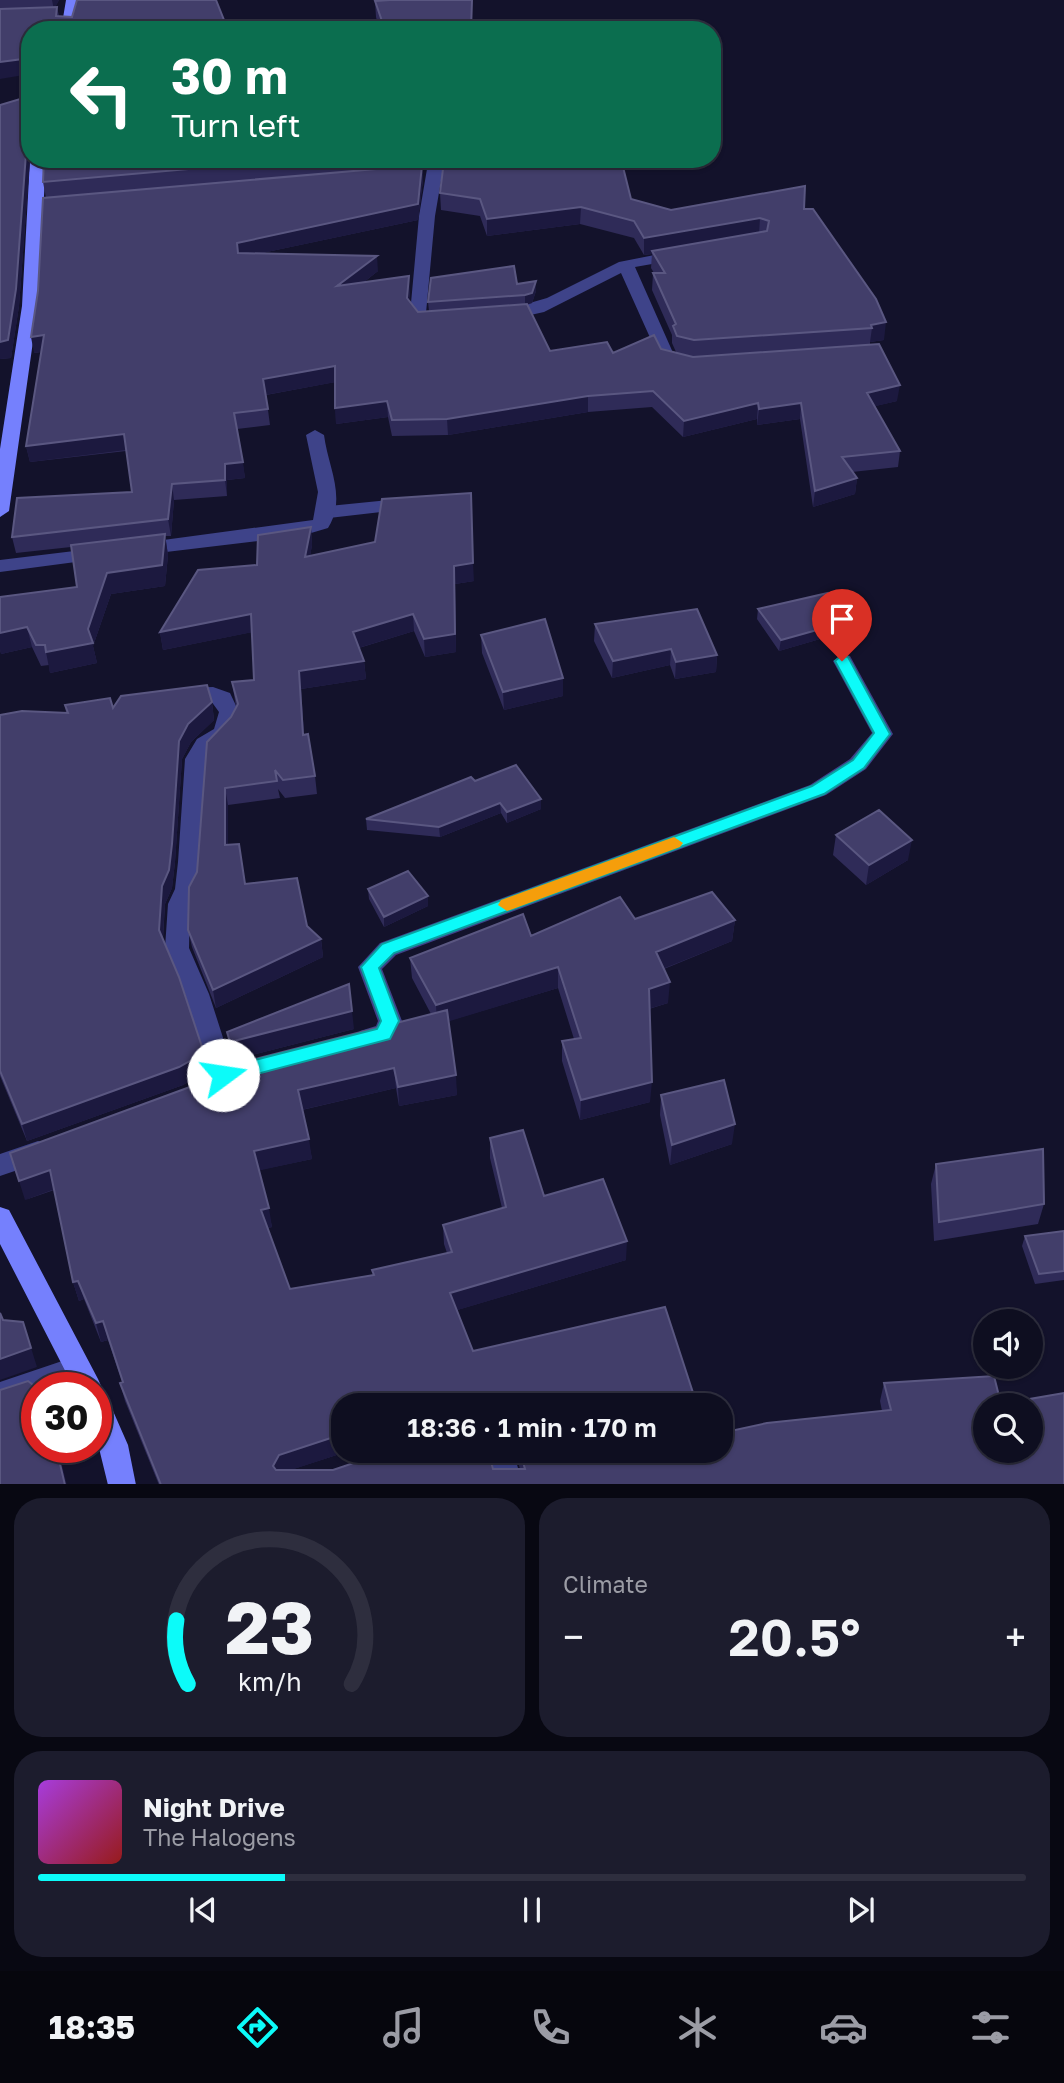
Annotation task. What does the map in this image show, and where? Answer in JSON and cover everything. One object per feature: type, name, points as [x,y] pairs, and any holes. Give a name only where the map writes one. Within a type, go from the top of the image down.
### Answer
[{"type":"street","points":[[66,21],[73,0]]},
{"type":"street","points":[[0,511],[42,207],[39,168]]},
{"type":"street","points":[[454,168],[428,170],[427,216],[418,314],[425,321],[463,320]]},
{"type":"street","points":[[484,318],[541,309],[626,265],[692,253]]},
{"type":"street","points":[[626,265],[667,358],[681,365],[705,364]]},
{"type":"street","points":[[0,566],[301,530],[321,524],[330,512],[329,491],[317,458],[314,435]]},
{"type":"street","points":[[330,512],[429,502]]},
{"type":"street","points":[[346,1044],[384,1034],[390,1021],[370,967],[388,949],[818,790],[858,764],[883,734],[842,661]]},
{"type":"street","points":[[158,699],[213,694],[223,698],[229,712],[223,733],[204,744],[196,759],[189,862],[186,889],[179,904],[177,948],[197,994],[226,1077]]},
{"type":"street","points":[[0,1165],[58,1145]]},
{"type":"street","points":[[0,1218],[80,1372]]},
{"type":"street","points":[[0,1395],[21,1391]]},
{"type":"street","points":[[112,1440],[122,1484]]},
{"type":"street","points":[[503,1463],[509,1484]]},
{"type":"building","points":[[77,0],[216,0],[224,21],[21,21],[21,59],[0,62],[0,9],[57,7],[56,16],[72,17]]},
{"type":"building","points":[[472,0],[471,21],[382,21],[375,1]]},
{"type":"building","points":[[21,99],[21,168],[25,168],[16,289],[8,340],[0,342],[0,105]]},
{"type":"building","points":[[44,168],[201,168],[43,182]]},
{"type":"building","points":[[388,168],[422,168],[418,204],[237,243],[238,253],[377,256],[337,286],[409,276],[407,298],[418,312],[527,304],[550,351],[607,342],[613,353],[654,335],[661,349],[693,357],[879,344],[900,385],[867,393],[900,451],[842,457],[857,478],[815,491],[801,403],[759,409],[758,403],[684,421],[653,391],[588,396],[447,419],[392,420],[387,401],[335,408],[335,366],[263,379],[268,409],[234,413],[243,462],[225,464],[225,480],[172,484],[168,519],[12,537],[17,498],[132,492],[124,434],[26,446],[44,335],[31,337],[38,291],[43,198]]},
{"type":"building","points":[[443,168],[623,168],[631,199],[671,210],[805,186],[804,209],[813,209],[876,299],[886,322],[871,325],[872,328],[694,340],[677,336],[673,326],[676,324],[653,273],[665,273],[652,251],[767,231],[769,221],[760,218],[644,238],[634,221],[581,207],[487,219],[480,199],[440,193]]},
{"type":"building","points":[[514,266],[517,284],[536,281],[532,293],[428,302],[431,278]]},
{"type":"building","points":[[471,493],[473,563],[454,566],[455,634],[424,639],[413,614],[353,632],[364,661],[299,671],[303,735],[308,734],[315,776],[283,780],[275,770],[277,781],[225,788],[225,845],[239,844],[245,884],[297,878],[307,926],[321,939],[213,990],[188,930],[189,887],[197,872],[207,742],[231,717],[238,704],[232,682],[254,680],[251,614],[160,632],[198,570],[257,565],[258,535],[311,527],[305,557],[375,542],[382,499]]},
{"type":"building","points":[[165,534],[162,565],[107,573],[88,629],[93,643],[46,652],[45,645],[36,645],[27,627],[0,633],[0,597],[77,587],[71,545]]},
{"type":"building","points":[[828,593],[846,622],[781,640],[758,609]]},
{"type":"building","points":[[697,609],[717,655],[676,662],[671,649],[613,661],[595,624]]},
{"type":"building","points":[[545,619],[563,678],[503,692],[481,635]]},
{"type":"building","points":[[207,685],[212,702],[188,724],[179,741],[172,844],[169,870],[162,886],[159,930],[179,977],[204,1053],[179,1067],[22,1124],[0,1071],[0,715],[22,711],[68,713],[65,705],[110,698],[113,708],[121,696]]},
{"type":"building","points":[[516,765],[541,799],[507,812],[500,803],[439,827],[366,819],[471,777],[475,781]]},
{"type":"building","points":[[879,810],[912,840],[869,865],[836,835]]},
{"type":"building","points":[[408,871],[428,896],[384,917],[368,889]]},
{"type":"building","points":[[712,892],[735,920],[656,952],[670,982],[649,989],[652,1082],[581,1100],[562,1041],[581,1038],[558,967],[436,1005],[410,958],[523,914],[531,936],[620,897],[635,919]]},
{"type":"building","points":[[349,984],[352,1011],[230,1042],[227,1032]]},
{"type":"building","points":[[447,1010],[456,1075],[398,1087],[394,1068],[298,1090],[309,1139],[254,1151],[269,1208],[261,1210],[290,1289],[374,1275],[372,1270],[452,1252],[443,1225],[506,1207],[490,1138],[523,1130],[544,1196],[603,1179],[627,1241],[450,1293],[473,1351],[665,1307],[693,1393],[331,1393],[331,1438],[279,1455],[273,1466],[276,1470],[333,1470],[354,1463],[491,1463],[493,1469],[525,1469],[523,1463],[733,1463],[733,1430],[767,1423],[891,1410],[884,1383],[973,1377],[995,1379],[998,1393],[973,1393],[973,1463],[1043,1463],[1043,1397],[1064,1393],[1064,1484],[161,1484],[120,1383],[123,1382],[103,1321],[96,1323],[78,1281],[73,1282],[50,1170],[19,1181],[10,1153],[198,1084],[228,1066]]},
{"type":"building","points":[[724,1080],[735,1124],[672,1145],[661,1095]]},
{"type":"building","points":[[1043,1149],[1044,1204],[939,1222],[936,1164]]},
{"type":"building","points":[[1064,1231],[1064,1271],[1039,1274],[1025,1236]]},
{"type":"building","points":[[0,1313],[3,1320],[23,1322],[31,1348],[0,1359]]},
{"type":"building","points":[[21,1383],[21,1463],[60,1463],[65,1484],[0,1484],[0,1390]]},
{"type":"slow traffic","points":[[507,905],[674,843]]},
{"type":"route","points":[[223,1075],[384,1034],[390,1021],[370,967],[375,959],[388,949],[818,790],[858,764],[883,734],[842,661]]}]
